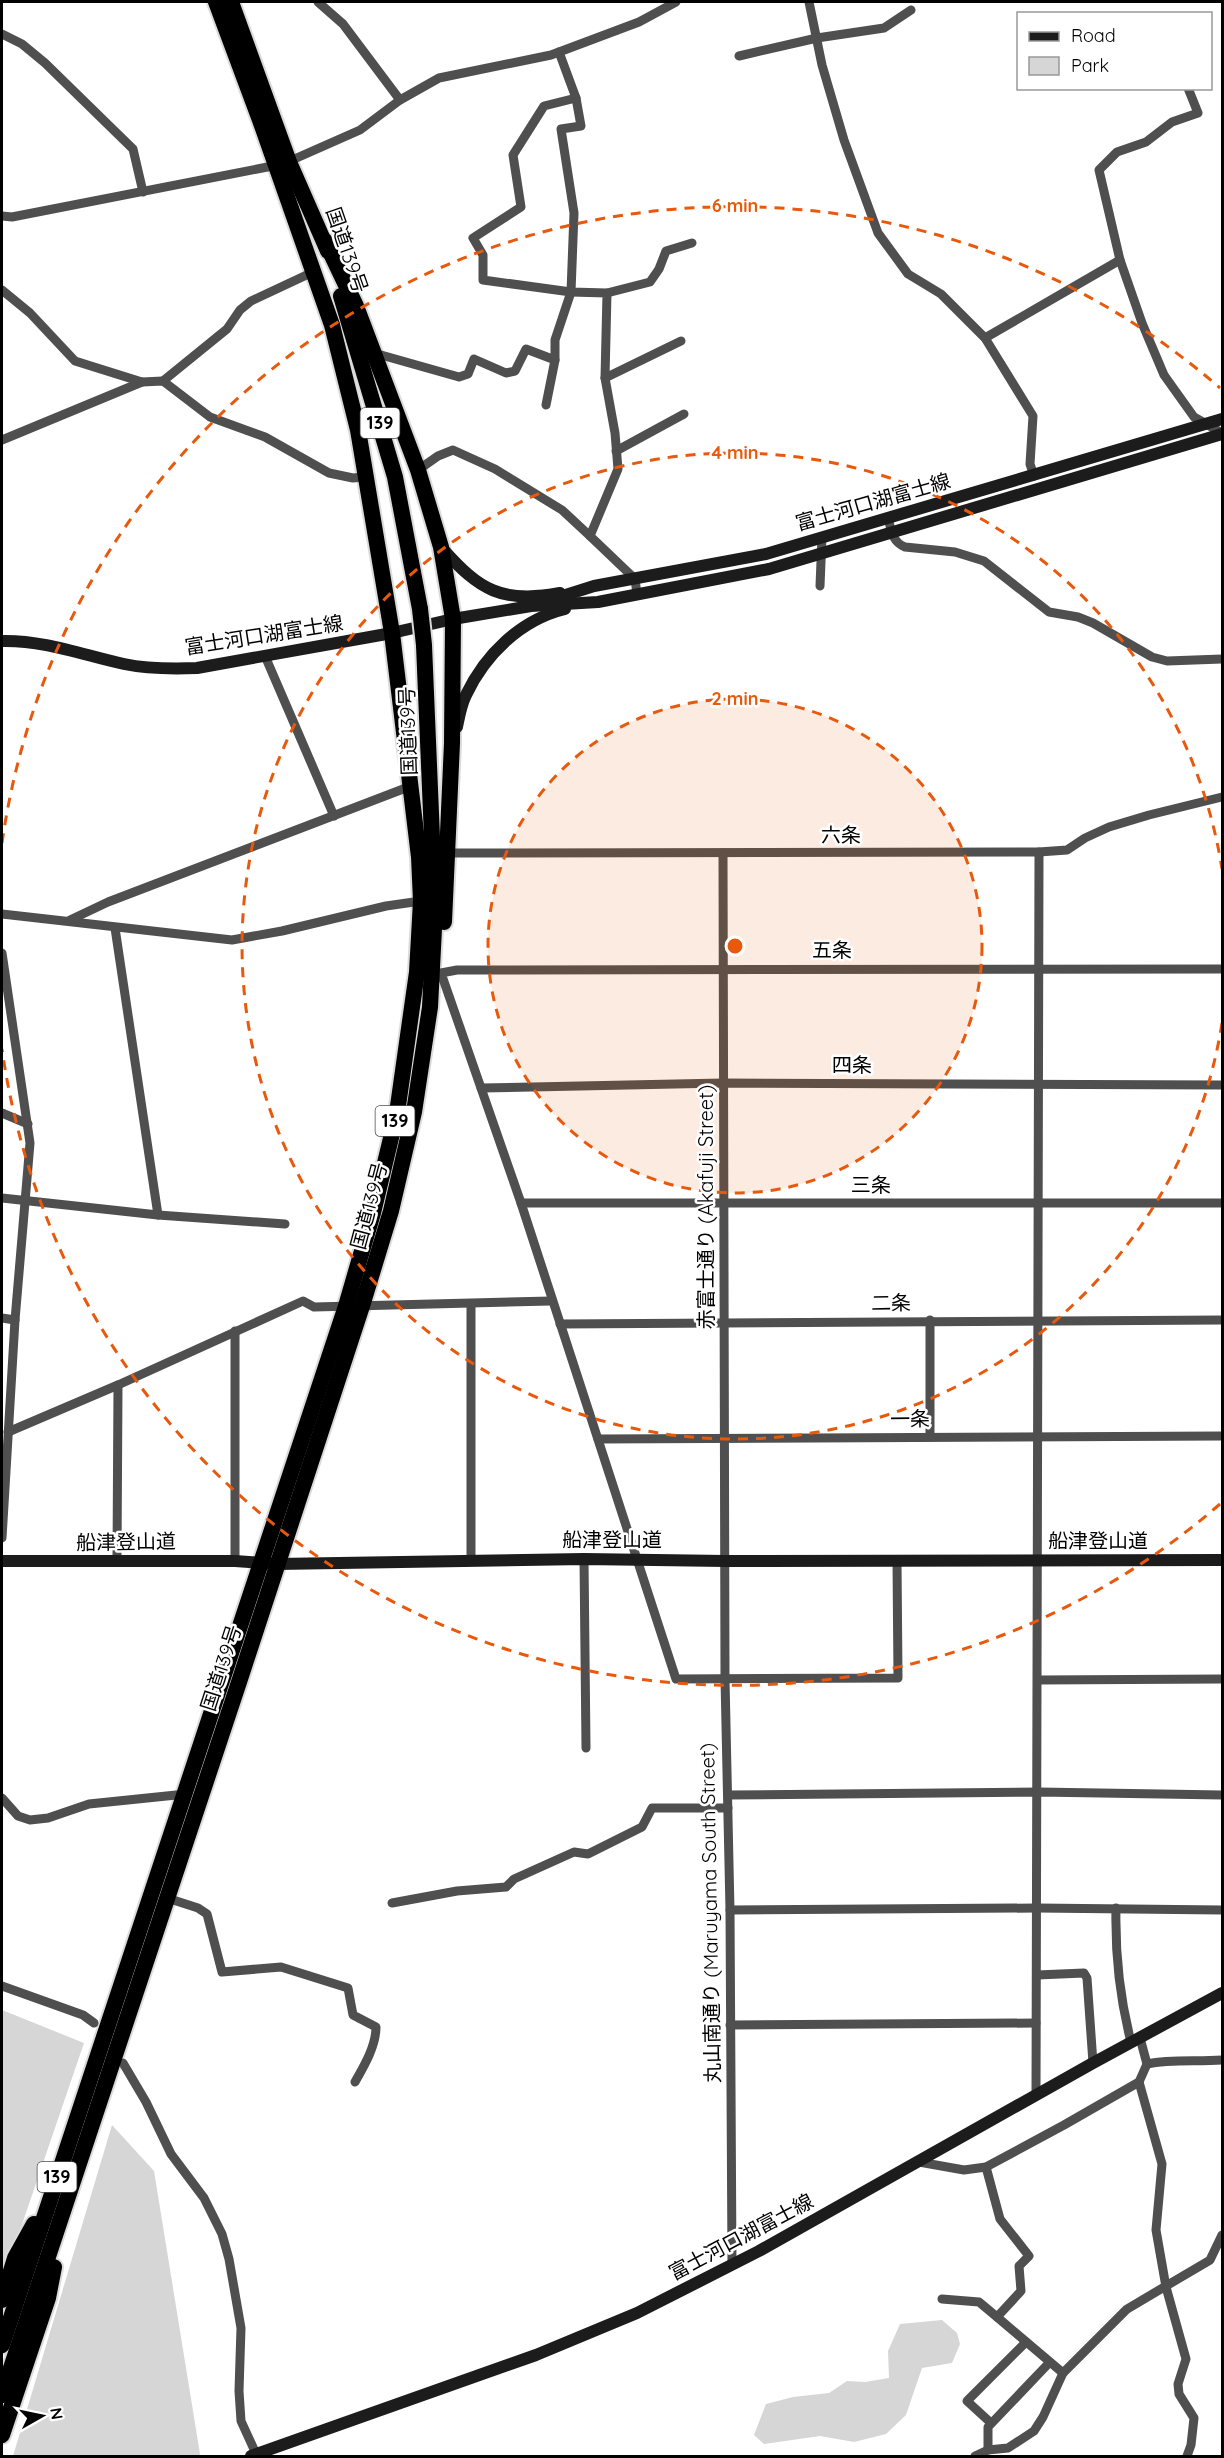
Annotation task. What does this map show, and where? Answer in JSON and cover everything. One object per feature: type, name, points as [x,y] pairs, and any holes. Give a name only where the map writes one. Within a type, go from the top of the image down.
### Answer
[{"type":"highway","name":"国道139号","points":[[2,2345],[61,2193],[167,1898],[269,1564],[354,1306],[391,1211],[414,1112],[430,1006],[435,909],[424,645],[420,609],[395,477],[325,241],[282,164],[216,2]]},
{"type":"highway","name":"国道139号","points":[[231,2],[332,325],[358,430],[364,477],[392,633],[419,857],[421,902],[417,972],[397,1113],[372,1213],[354,1306]]},
{"type":"highway","points":[[325,241],[356,306],[418,470],[441,547],[453,619],[449,853],[441,973],[430,1006]]},
{"type":"highway","name":"国道139号","points":[[2,2395],[61,2193],[186,1794],[269,1564]]},
{"type":"highway","points":[[2,2300],[15,2258],[61,2193]]},
{"type":"highway","points":[[2,2435],[48,2298],[61,2193]]},
{"type":"main road","name":"富士河口湖富士線","points":[[531,606],[594,586],[735,561],[1034,476],[1222,419]]},
{"type":"main road","name":"富士河口湖富士線","points":[[2,641],[63,648],[125,664],[166,669],[197,668],[531,606],[598,602],[736,576],[820,554],[1222,434]]},
{"type":"main road","points":[[441,547],[466,575],[494,592],[526,597],[594,586]]},
{"type":"main road","points":[[452,743],[465,697],[484,665],[508,638],[543,616],[598,602]]},
{"type":"main road","name":"船津登山道","points":[[2,1561],[235,1561],[269,1564],[584,1559],[725,1562],[1222,1560]]},
{"type":"main road","name":"富士河口湖富士線","points":[[255,2456],[587,2334],[637,2313],[919,2163],[1093,2063],[1222,1993]]},
{"type":"street","points":[[318,2],[343,24],[400,100]]},
{"type":"street","points":[[2,216],[12,217],[282,164],[360,130],[400,100],[439,78],[559,52],[639,22],[676,2]]},
{"type":"street","points":[[809,2],[844,140],[878,233],[908,274],[941,294],[985,338],[1033,416],[1030,464],[1034,476]]},
{"type":"street","points":[[739,56],[817,38],[884,28],[911,10]]},
{"type":"street","points":[[2,34],[22,44],[45,63],[133,149],[143,192]]},
{"type":"street","points":[[546,405],[555,360],[555,340],[571,292],[574,213],[561,129],[581,126],[576,98],[559,52]]},
{"type":"street","points":[[1189,90],[1198,113],[1172,122],[1146,142],[1117,152],[1100,170],[1120,260],[1142,323],[1164,375],[1194,417],[1222,434]]},
{"type":"street","points":[[576,98],[544,106],[513,155],[521,207],[473,238],[483,255],[483,279],[571,292],[607,293],[650,282],[666,251],[692,243]]},
{"type":"street","points":[[985,338],[1120,260]]},
{"type":"street","points":[[2,440],[142,382],[163,381],[227,329],[240,310],[251,301],[314,272]]},
{"type":"street","points":[[2,290],[30,313],[75,361],[142,382]]},
{"type":"street","points":[[590,536],[618,469],[605,378],[607,293]]},
{"type":"street","points":[[605,378],[681,341]]},
{"type":"street","points":[[373,353],[459,377],[468,374],[474,359],[506,373],[515,371],[526,349],[555,360]]},
{"type":"street","points":[[163,381],[210,417],[265,437],[329,473],[353,478],[364,477]]},
{"type":"street","points":[[616,451],[684,414]]},
{"type":"street","points":[[418,470],[438,456],[453,450],[495,469],[562,510],[635,579],[637,594]]},
{"type":"street","points":[[888,517],[898,544],[905,547],[955,552],[984,561],[1049,612],[1077,616],[1094,623],[1152,657],[1167,660],[1222,659]]},
{"type":"street","points":[[820,586],[822,537]]},
{"type":"street","points":[[265,656],[334,816]]},
{"type":"street","points":[[70,921],[108,902],[411,786]]},
{"type":"street","name":"六条","points":[[449,853],[1039,852],[1066,850],[1109,827],[1222,797]]},
{"type":"street","points":[[1036,2096],[1039,1792],[1037,1203],[1039,852]]},
{"type":"street","name":"赤富士通り (Akafuji Street)","points":[[723,853],[725,1562]]},
{"type":"street","points":[[2,914],[232,940],[282,931],[386,906],[421,902]]},
{"type":"street","points":[[115,928],[158,1215]]},
{"type":"street","points":[[2,953],[30,1143],[6,1438],[2,1538]]},
{"type":"street","name":"五条","points":[[441,973],[457,970],[723,968],[1222,969]]},
{"type":"street","points":[[441,973],[520,1203],[676,1679],[898,1678],[897,1561]]},
{"type":"street","name":"四条","points":[[481,1088],[723,1083],[1222,1085]]},
{"type":"street","points":[[2,1113],[28,1124]]},
{"type":"street","points":[[2,1198],[158,1215],[285,1224]]},
{"type":"street","name":"三条","points":[[520,1203],[1222,1203]]},
{"type":"street","points":[[6,1438],[303,1301],[314,1307],[471,1305],[551,1301]]},
{"type":"street","points":[[471,1305],[471,1562]]},
{"type":"street","points":[[2,1318],[15,1320]]},
{"type":"street","points":[[930,1320],[930,1437]]},
{"type":"street","name":"二条","points":[[560,1324],[1222,1320]]},
{"type":"street","points":[[235,1561],[236,1331]]},
{"type":"street","points":[[117,1561],[118,1385]]},
{"type":"street","name":"一条","points":[[598,1439],[1222,1436]]},
{"type":"street","points":[[584,1559],[586,1748]]},
{"type":"street","name":"丸山南通り (Maruyama South Street)","points":[[725,1562],[724,1679],[730,1910],[732,2264]]},
{"type":"street","points":[[1038,1680],[1222,1679]]},
{"type":"street","points":[[728,1796],[1039,1792],[1222,1795]]},
{"type":"street","points":[[2,1798],[18,1816],[30,1820],[48,1818],[88,1804],[186,1794]]},
{"type":"street","points":[[392,1903],[457,1891],[506,1887],[514,1879],[574,1852],[588,1854],[642,1827],[652,1808],[728,1808]]},
{"type":"street","points":[[167,1898],[198,1908],[207,1914],[222,1972],[280,1967],[348,1988],[353,2014],[376,2027],[376,2034],[365,2063],[355,2082]]},
{"type":"street","points":[[730,1910],[1037,1908],[1222,1910]]},
{"type":"street","points":[[919,2163],[964,2170],[986,2167],[1139,2082],[1147,2064],[1126,2020],[1115,1935],[1116,1908]]},
{"type":"street","points":[[1037,1975],[1084,1973],[1087,1978],[1093,2063]]},
{"type":"street","points":[[2,1986],[83,2015],[94,2023]]},
{"type":"street","points":[[730,2025],[1036,2023]]},
{"type":"street","points":[[1147,2064],[1170,2059],[1190,2062],[1222,2060]]},
{"type":"street","points":[[123,2063],[146,2102],[171,2154],[204,2198],[222,2234],[229,2259],[241,2328],[239,2391],[241,2421],[255,2456]]},
{"type":"street","points":[[1139,2082],[1162,2163],[1156,2229],[1166,2287],[1186,2359],[1178,2384],[1179,2394],[1194,2418],[1187,2457]]},
{"type":"street","points":[[986,2167],[1000,2218],[1029,2256],[1019,2266],[1021,2291],[997,2317]]},
{"type":"street","points":[[975,2457],[988,2450],[1010,2452],[1034,2431],[1063,2373],[1127,2309],[1209,2260],[1222,2235]]},
{"type":"street","points":[[942,2299],[979,2302],[1063,2373]]},
{"type":"street","points":[[991,2423],[967,2401],[1026,2342]]},
{"type":"street","points":[[988,2450],[986,2434],[991,2423],[1049,2363]]},
{"type":"green space","points":[[2,2010],[84,2043],[2,2283]]},
{"type":"green space","points":[[112,2125],[154,2171],[200,2454],[199,2456],[13,2456]]},
{"type":"green space","points":[[942,2320],[957,2333],[960,2344],[952,2363],[922,2368],[906,2415],[886,2434],[854,2442],[820,2436],[764,2444],[754,2435],[766,2404],[793,2397],[829,2393],[847,2381],[865,2382],[889,2378],[888,2351],[900,2324]]}]
